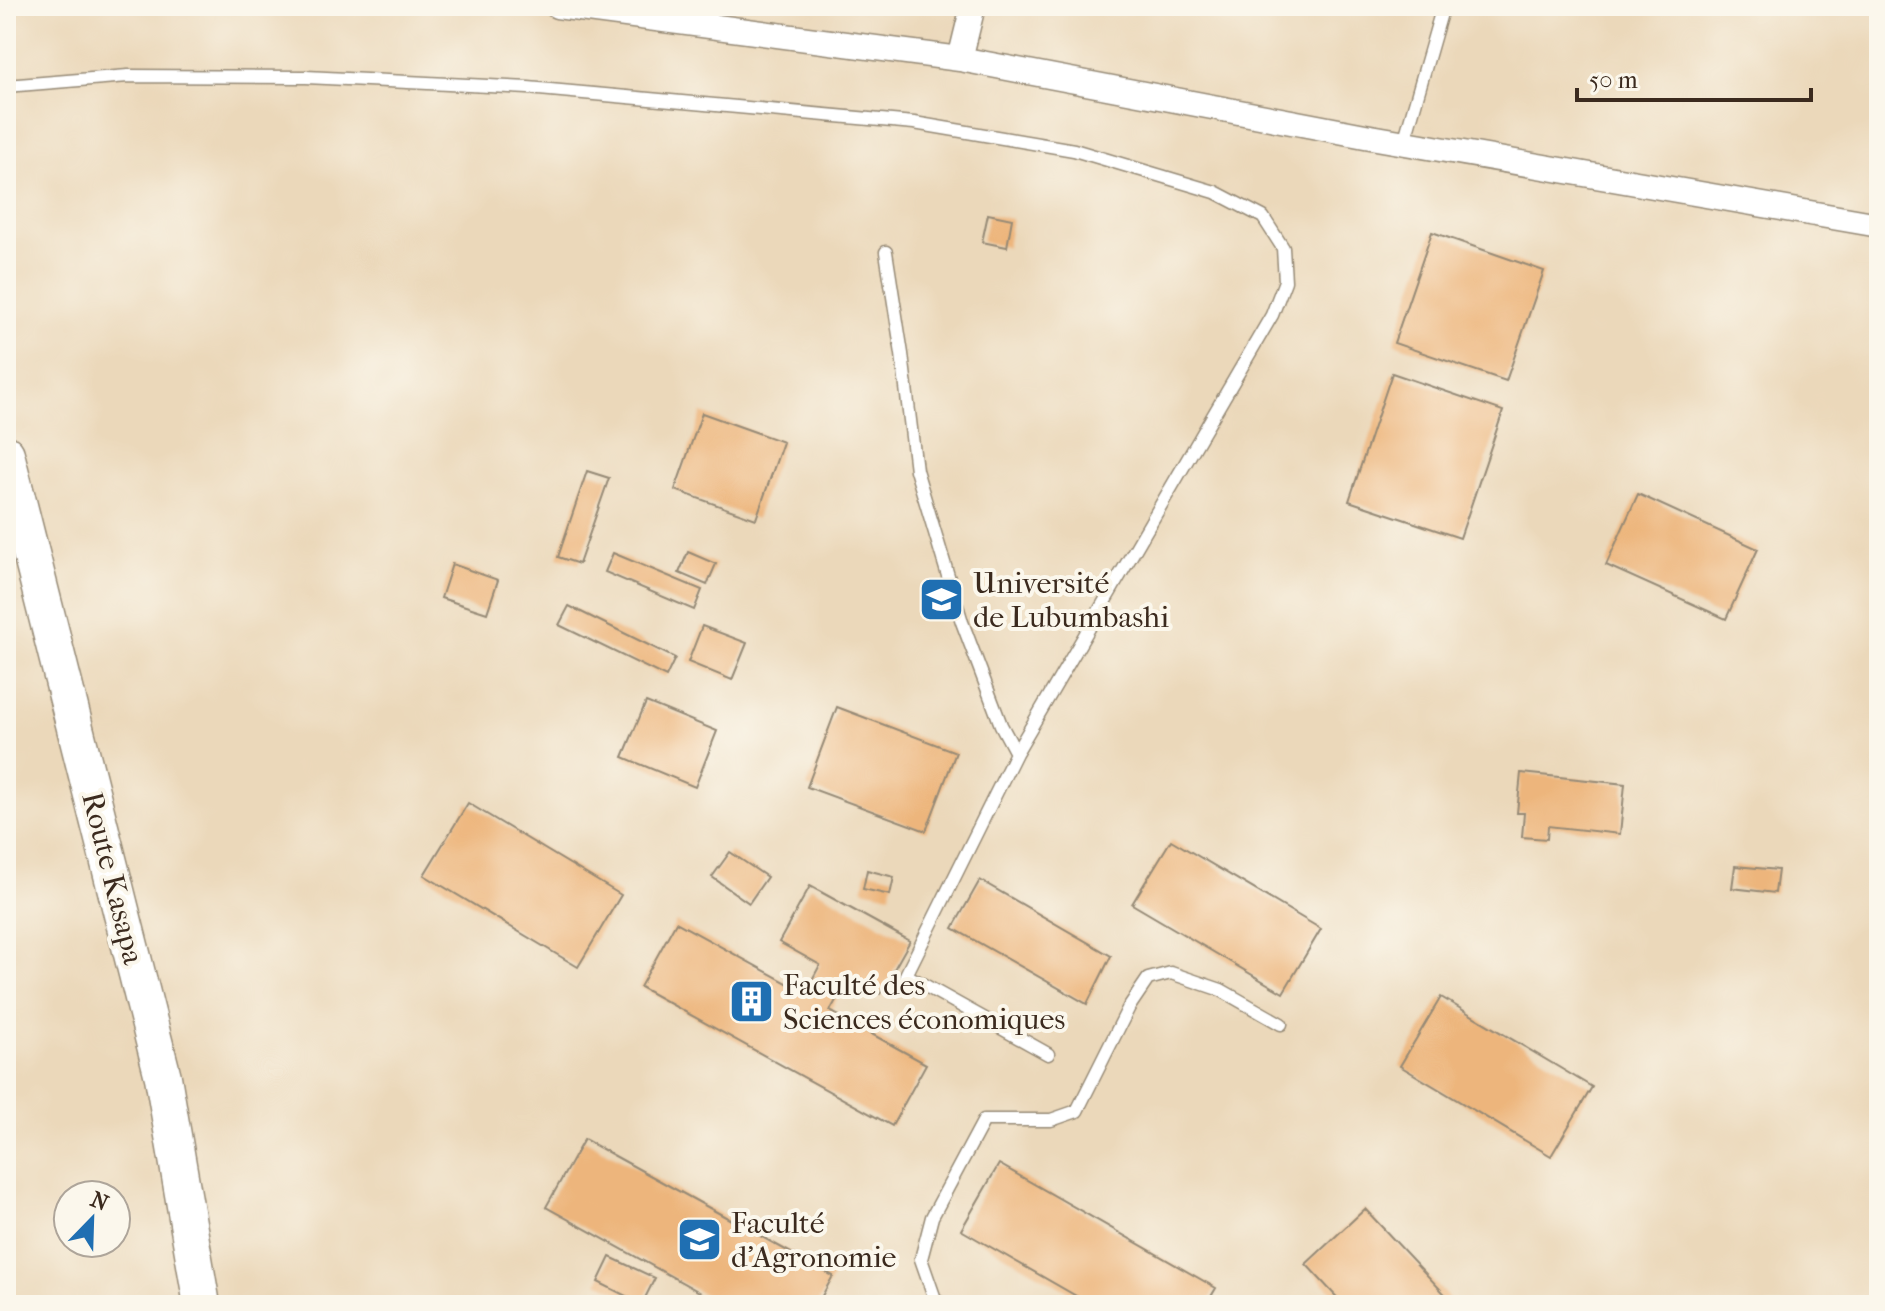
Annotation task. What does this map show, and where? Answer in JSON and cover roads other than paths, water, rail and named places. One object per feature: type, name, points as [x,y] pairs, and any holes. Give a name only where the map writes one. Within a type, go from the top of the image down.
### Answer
[{"type":"main road","name":"Route Kasapa","points":[[6,454],[163,1077],[202,1305]]},
{"type":"street","points":[[557,6],[960,59],[1404,142],[1879,225]]},
{"type":"street","points":[[960,59],[973,6]]},
{"type":"lane","points":[[1404,142],[1443,6]]},
{"type":"lane","points":[[6,86],[128,76],[322,78],[528,88],[914,123],[1074,150],[1215,192],[1263,217],[1283,248],[1285,281],[1272,315],[1016,753],[906,975],[1048,1054]]},
{"type":"lane","points":[[886,252],[916,470],[962,622],[1001,725],[1016,753]]},
{"type":"lane","points":[[942,1305],[935,1299],[921,1259],[932,1217],[984,1120],[1051,1120],[1077,1111],[1129,1007],[1148,979],[1171,973],[1221,990],[1281,1024]]},
{"type":"place","name":"Université de Lubumbashi","points":[[942,600]]},
{"type":"place","name":"Faculté des Sciences économiques","points":[[752,1002]]},
{"type":"place","name":"Faculté d'Agronomie","points":[[700,1240]]}]
